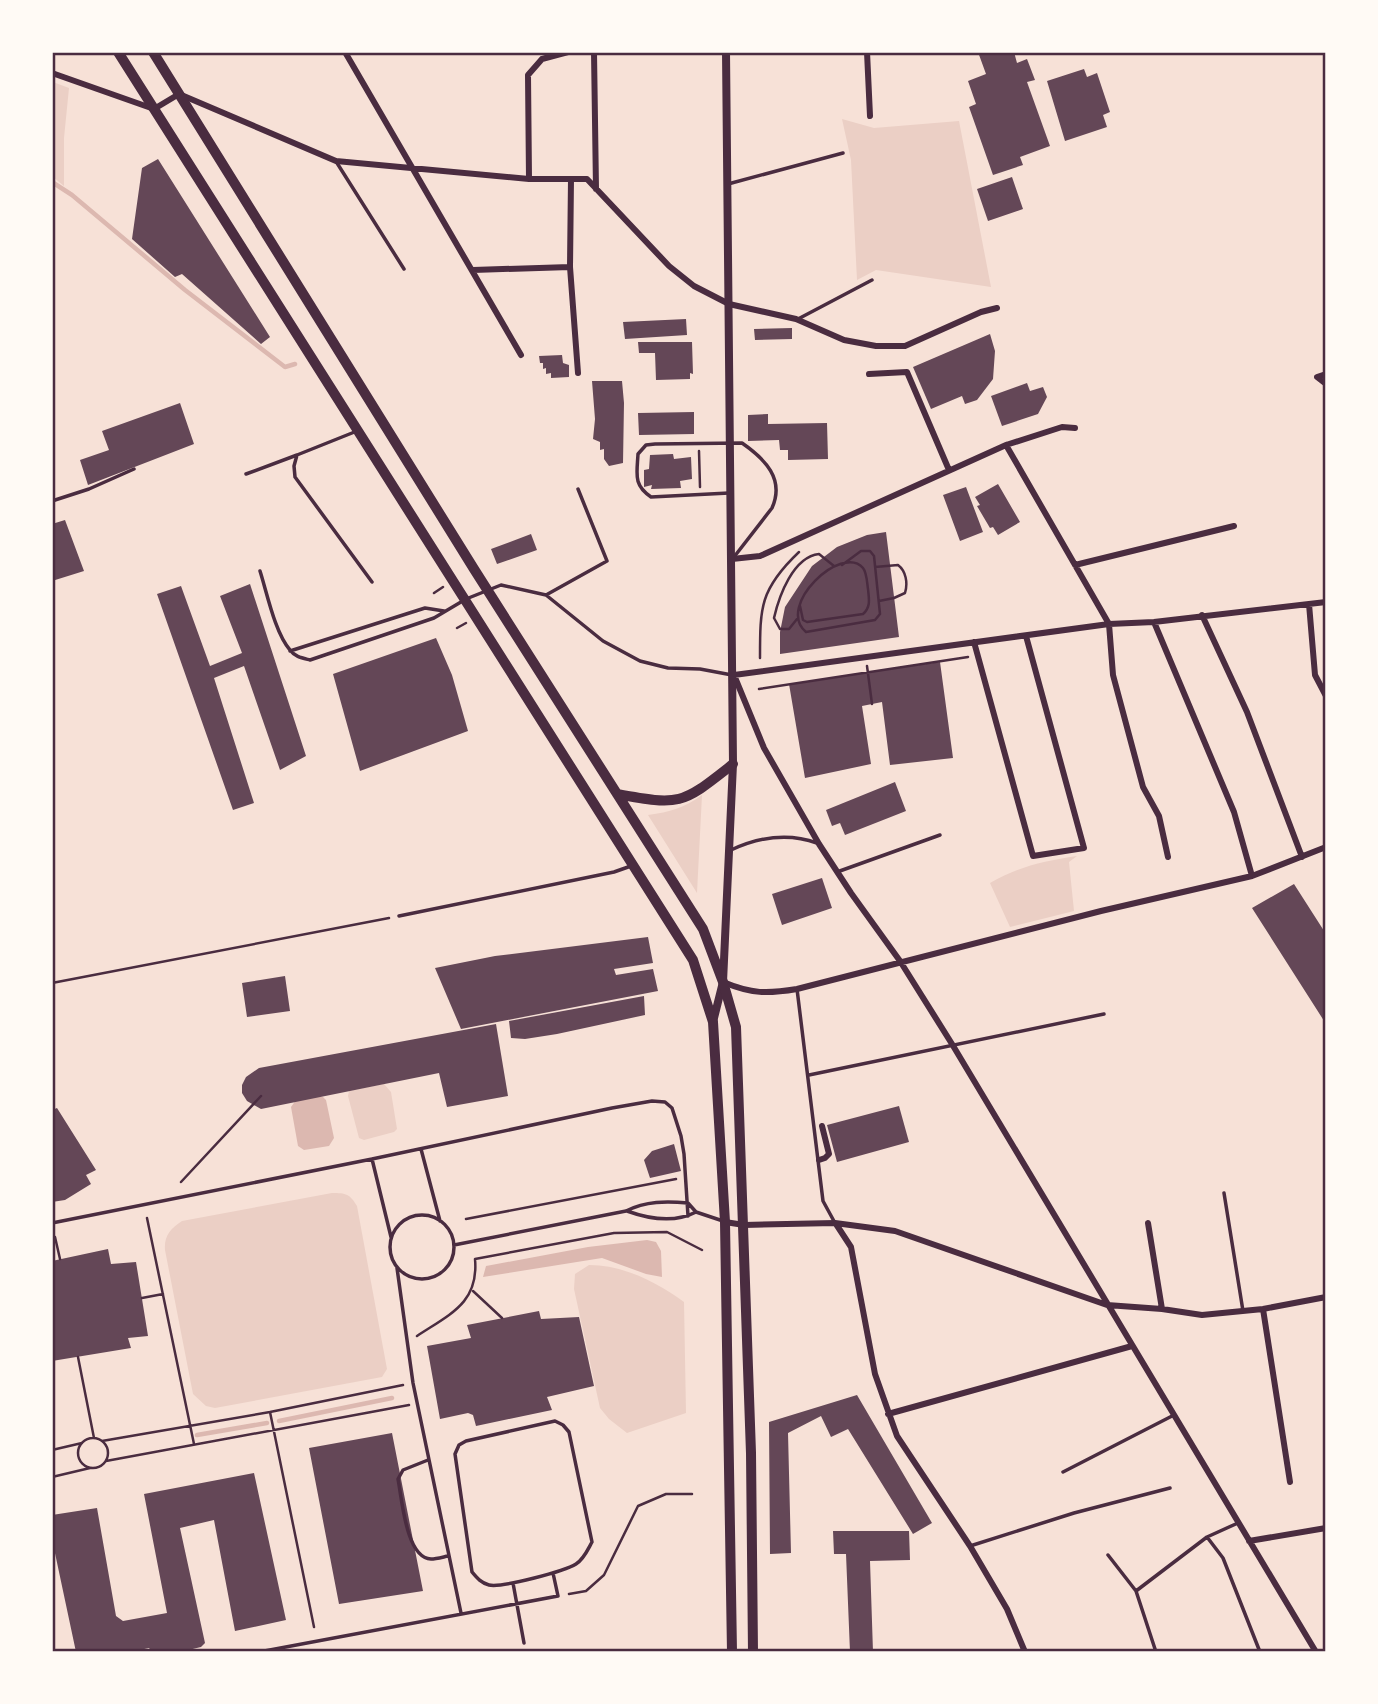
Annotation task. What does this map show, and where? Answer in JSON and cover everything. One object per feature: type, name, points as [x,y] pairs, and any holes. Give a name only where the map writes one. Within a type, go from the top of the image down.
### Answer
[{"type":"main road","points":[[118,52],[693,960],[713,1022],[725,1222],[732,1651]]},
{"type":"main road","points":[[153,52],[703,929],[723,982],[736,1027],[751,1453],[753,1651]]},
{"type":"main road","points":[[617,794],[657,802],[678,801],[692,796],[733,764]]},
{"type":"street","points":[[345,52],[521,355]]},
{"type":"street","points":[[529,179],[528,75],[541,56],[568,52]]},
{"type":"street","points":[[594,52],[596,189]]},
{"type":"street","points":[[713,1022],[723,982],[733,764],[726,52]]},
{"type":"street","points":[[867,52],[870,116]]},
{"type":"street","points":[[52,73],[153,109],[179,94],[336,161],[529,179],[587,179],[669,266],[694,286],[729,304],[796,320],[845,340],[876,346],[905,346],[996,308]]},
{"type":"street","points":[[571,179],[570,267],[578,373]]},
{"type":"street","points":[[473,270],[570,267]]},
{"type":"street","points":[[869,373],[908,372],[949,470]]},
{"type":"street","points":[[1325,374],[1317,377],[1325,384]]},
{"type":"street","points":[[732,559],[760,556],[1006,445],[1062,427],[1075,428]]},
{"type":"street","points":[[1006,445],[1110,624],[1113,675],[1143,787],[1160,816],[1168,857]]},
{"type":"street","points":[[1075,565],[1234,526]]},
{"type":"street","points":[[734,675],[1110,624],[1154,622],[1325,602]]},
{"type":"street","points":[[1309,604],[1315,675],[1325,696]]},
{"type":"street","points":[[1202,615],[1247,712],[1302,857]]},
{"type":"street","points":[[1154,622],[1234,812],[1252,876]]},
{"type":"street","points":[[974,642],[1033,856],[1084,848],[1026,636]]},
{"type":"street","points":[[734,675],[764,748],[819,844],[900,961],[952,1044],[1316,1651]]},
{"type":"street","points":[[723,982],[739,989],[765,994],[797,989],[900,961],[1252,876],[1325,847]]},
{"type":"street","points":[[819,1160],[829,1154],[822,1126]]},
{"type":"street","points":[[725,1222],[744,1225],[835,1223],[895,1231],[1107,1306],[1162,1309],[1202,1315],[1263,1309],[1325,1297]]},
{"type":"street","points":[[835,1223],[852,1247],[875,1374],[897,1436],[970,1546],[1007,1609],[1025,1651]]},
{"type":"street","points":[[1148,1223],[1162,1309]]},
{"type":"street","points":[[1263,1309],[1290,1482]]},
{"type":"street","points":[[888,1414],[1132,1346]]},
{"type":"street","points":[[1250,1541],[1325,1528]]},
{"type":"lane","points":[[728,184],[843,153]]},
{"type":"lane","points":[[336,161],[404,269]]},
{"type":"lane","points":[[796,320],[872,280]]},
{"type":"lane","points":[[246,474],[359,430]]},
{"type":"lane","points":[[731,493],[651,497],[641,491],[637,479],[638,454],[646,446],[742,443],[771,471],[777,487],[772,508],[732,559]]},
{"type":"lane","points":[[298,455],[294,466],[295,477],[372,582]]},
{"type":"lane","points":[[52,501],[89,489],[134,469]]},
{"type":"lane","points":[[546,595],[607,561],[578,489]]},
{"type":"lane","points":[[260,571],[290,651],[298,657],[310,660],[412,626],[501,585],[546,595],[603,641],[640,661],[668,668],[700,669],[734,675]]},
{"type":"lane","points":[[290,651],[425,608],[446,611]]},
{"type":"lane","points":[[836,872],[940,835]]},
{"type":"lane","points":[[731,850],[753,840],[782,837],[803,838],[819,844]]},
{"type":"lane","points":[[399,916],[633,866]]},
{"type":"lane","points":[[797,989],[823,1201],[835,1223]]},
{"type":"lane","points":[[808,1075],[1104,1014]]},
{"type":"lane","points":[[52,1223],[652,1101],[665,1102],[672,1108],[681,1136],[688,1216]]},
{"type":"lane","points":[[397,1268],[413,1279],[434,1277],[444,1272],[450,1263],[454,1245],[452,1236],[440,1221],[421,1149]]},
{"type":"lane","points":[[372,1160],[391,1237],[390,1254],[397,1268],[413,1383],[461,1613]]},
{"type":"lane","points":[[1224,1193],[1243,1311]]},
{"type":"lane","points":[[454,1245],[626,1211],[641,1204],[671,1201],[688,1203],[696,1212],[725,1222]]},
{"type":"lane","points":[[626,1211],[646,1218],[679,1218],[696,1212]]},
{"type":"lane","points":[[391,1237],[402,1221],[411,1217],[421,1215],[440,1221]]},
{"type":"lane","points":[[1063,1472],[1174,1415]]},
{"type":"lane","points":[[555,1421],[569,1432],[592,1542],[577,1564],[553,1572],[513,1583],[487,1585],[478,1580],[472,1572],[455,1454],[459,1445],[466,1441],[555,1421]]},
{"type":"lane","points":[[428,1460],[403,1470],[398,1479],[411,1544],[419,1554],[429,1559],[448,1556]]},
{"type":"lane","points":[[970,1546],[1073,1513],[1170,1488]]},
{"type":"lane","points":[[1136,1591],[1207,1537],[1238,1523]]},
{"type":"lane","points":[[1207,1537],[1223,1558],[1260,1651]]},
{"type":"lane","points":[[1108,1555],[1136,1591],[1156,1651]]},
{"type":"lane","points":[[259,1651],[558,1596],[553,1572]]},
{"type":"lane","points":[[513,1583],[524,1643]]},
{"type":"path","points":[[699,444],[700,494]]},
{"type":"path","points":[[797,619],[799,627],[806,632],[869,623],[880,614],[874,556],[870,551],[860,551],[842,565]]},
{"type":"path","points":[[760,659],[761,616],[766,592],[774,578],[799,552]]},
{"type":"path","points":[[800,606],[803,620],[814,623],[863,614],[868,609],[865,570],[859,565],[834,566],[824,572],[808,589],[800,606],[797,619],[789,629],[780,629],[774,618],[777,607],[797,568],[805,559],[819,554],[834,566]]},
{"type":"path","points":[[875,567],[898,565],[905,574],[906,588],[900,596],[878,601]]},
{"type":"path","points":[[760,689],[978,655]]},
{"type":"path","points":[[866,657],[872,704]]},
{"type":"path","points":[[52,983],[399,916]]},
{"type":"path","points":[[181,1182],[261,1096]]},
{"type":"path","points":[[467,1219],[686,1177]]},
{"type":"path","points":[[147,1218],[194,1445]]},
{"type":"path","points":[[417,1336],[465,1302],[473,1291],[475,1259],[614,1233],[667,1232],[702,1250]]},
{"type":"path","points":[[54,1237],[60,1259]]},
{"type":"path","points":[[473,1291],[502,1318]]},
{"type":"path","points":[[142,1298],[163,1294]]},
{"type":"path","points":[[78,1357],[94,1438]]},
{"type":"path","points":[[52,1450],[94,1438],[102,1441],[270,1412],[413,1383]]},
{"type":"path","points":[[106,1461],[417,1403]]},
{"type":"path","points":[[270,1412],[314,1627]]},
{"type":"path","points":[[52,1477],[100,1467],[106,1461],[108,1450],[102,1441]]},
{"type":"path","points":[[82,1443],[78,1456],[83,1464],[91,1468]]},
{"type":"path","points":[[558,1596],[586,1591],[604,1575],[638,1506],[666,1494],[692,1494]]},
{"type":"shaded area","points":[[53,82],[69,88],[64,138],[64,186],[53,177]]},
{"type":"shaded area","points":[[842,119],[874,128],[959,121],[991,287],[876,270],[857,280],[851,160]]},
{"type":"shaded area","points":[[702,795],[697,893],[648,815],[676,809]]},
{"type":"shaded area","points":[[1077,856],[1069,862],[1074,911],[1010,927],[990,883],[1032,865]]},
{"type":"shaded area","points":[[384,1084],[391,1092],[397,1129],[364,1140],[359,1138],[349,1091]]},
{"type":"shaded area","points":[[316,1096],[326,1100],[334,1138],[329,1146],[304,1150],[298,1146],[291,1107],[296,1100]]},
{"type":"shaded area","points":[[332,1193],[347,1195],[357,1206],[387,1369],[382,1377],[215,1408],[206,1406],[193,1394],[165,1250],[169,1233],[182,1221]]},
{"type":"shaded area","points":[[647,1240],[656,1242],[661,1251],[662,1277],[602,1258],[483,1277],[486,1266],[588,1247]]},
{"type":"shaded area","points":[[589,1265],[627,1271],[663,1288],[684,1302],[686,1413],[627,1433],[600,1408],[574,1289],[575,1274]]},
{"type":"building","points":[[978,52],[1014,52],[1017,63],[1027,59],[1035,80],[1027,82],[1050,146],[1020,157],[1023,165],[993,175],[969,107],[976,104],[968,81],[986,74]]},
{"type":"building","points":[[1084,69],[1087,77],[1097,73],[1110,112],[1103,115],[1107,127],[1065,141],[1047,81]]},
{"type":"building","points":[[158,159],[270,337],[261,344],[182,274],[175,277],[132,239],[142,168]]},
{"type":"building","points":[[1012,177],[1023,209],[988,221],[977,189]]},
{"type":"building","points":[[686,319],[687,335],[625,339],[623,322]]},
{"type":"building","points":[[792,328],[792,339],[755,340],[754,329]]},
{"type":"building","points":[[990,334],[995,351],[993,379],[977,400],[965,404],[962,396],[931,409],[913,367]]},
{"type":"building","points":[[638,342],[692,342],[693,374],[690,373],[690,379],[656,380],[655,353],[639,353]]},
{"type":"building","points":[[562,355],[563,363],[569,365],[569,377],[551,378],[551,373],[546,374],[546,368],[543,369],[539,356]]},
{"type":"building","points":[[592,381],[622,381],[623,463],[609,466],[604,459],[604,449],[600,450],[600,442],[593,439],[595,419]]},
{"type":"building","points":[[1027,383],[1030,391],[1043,387],[1047,397],[1038,414],[1002,426],[991,396]]},
{"type":"building","points":[[180,403],[194,444],[88,485],[80,460],[109,450],[102,431]]},
{"type":"building","points":[[694,412],[694,434],[639,435],[638,413]]},
{"type":"building","points":[[768,414],[768,424],[827,423],[828,459],[788,460],[788,450],[780,450],[779,440],[748,441],[748,415]]},
{"type":"building","points":[[673,454],[674,459],[691,457],[692,479],[680,481],[681,488],[651,489],[652,485],[644,487],[644,470],[649,469],[650,455]]},
{"type":"building","points":[[998,484],[1020,522],[998,535],[993,527],[990,528],[977,506],[980,505],[975,497]]},
{"type":"building","points":[[966,487],[983,532],[960,541],[943,495]]},
{"type":"building","points":[[65,520],[84,571],[52,581],[52,524]]},
{"type":"building","points":[[886,532],[899,637],[780,654],[780,632],[785,607],[812,566],[837,547],[867,535]]},
{"type":"building","points":[[531,534],[537,550],[497,564],[491,549]]},
{"type":"building","points":[[250,584],[306,756],[280,770],[244,666],[214,678],[254,803],[233,810],[157,594],[181,586],[210,666],[242,653],[220,596]]},
{"type":"building","points":[[436,638],[452,675],[468,731],[360,771],[333,674]]},
{"type":"building","points":[[940,662],[953,758],[890,765],[882,702],[862,706],[871,764],[805,778],[789,684]]},
{"type":"building","points":[[895,782],[906,811],[845,835],[840,823],[832,826],[826,810]]},
{"type":"building","points":[[822,878],[832,908],[782,925],[772,894]]},
{"type":"building","points":[[1294,884],[1326,934],[1326,1024],[1252,908]]},
{"type":"building","points":[[648,937],[653,963],[614,969],[616,975],[653,969],[658,991],[461,1029],[435,968],[495,956]]},
{"type":"building","points":[[285,976],[290,1011],[247,1017],[242,983]]},
{"type":"building","points":[[644,996],[645,1015],[557,1034],[525,1039],[511,1038],[509,1021]]},
{"type":"building","points":[[496,1024],[508,1096],[447,1107],[439,1073],[261,1109],[247,1101],[242,1093],[246,1077],[259,1068]]},
{"type":"building","points":[[899,1106],[909,1142],[837,1162],[827,1125]]},
{"type":"building","points":[[57,1108],[96,1170],[86,1175],[91,1184],[65,1200],[52,1202],[52,1110]]},
{"type":"building","points":[[674,1144],[681,1171],[650,1178],[644,1160],[652,1151]]},
{"type":"building","points":[[108,1249],[111,1264],[136,1262],[148,1336],[128,1338],[131,1348],[52,1361],[52,1261]]},
{"type":"building","points":[[539,1311],[541,1319],[579,1317],[594,1386],[547,1397],[552,1410],[476,1426],[473,1415],[468,1413],[440,1419],[427,1346],[471,1338],[467,1325]]},
{"type":"building","points":[[857,1395],[932,1523],[913,1534],[848,1429],[831,1437],[821,1416],[788,1433],[791,1553],[770,1554],[769,1422]]},
{"type":"building","points":[[392,1433],[423,1591],[339,1604],[309,1448]]},
{"type":"building","points":[[254,1473],[286,1620],[235,1631],[214,1520],[180,1528],[205,1643],[201,1647],[180,1652],[152,1652],[149,1648],[130,1652],[76,1652],[52,1539],[52,1515],[97,1508],[116,1616],[123,1621],[167,1613],[144,1494]]},
{"type":"building","points":[[833,1531],[909,1531],[910,1560],[870,1561],[873,1652],[850,1652],[846,1554],[834,1554]]},
{"type":"waterway","points":[[52,182],[72,195],[185,290],[285,367],[295,364]]},
{"type":"waterway","points":[[279,1421],[392,1398]]},
{"type":"waterway","points":[[197,1435],[267,1423]]}]
